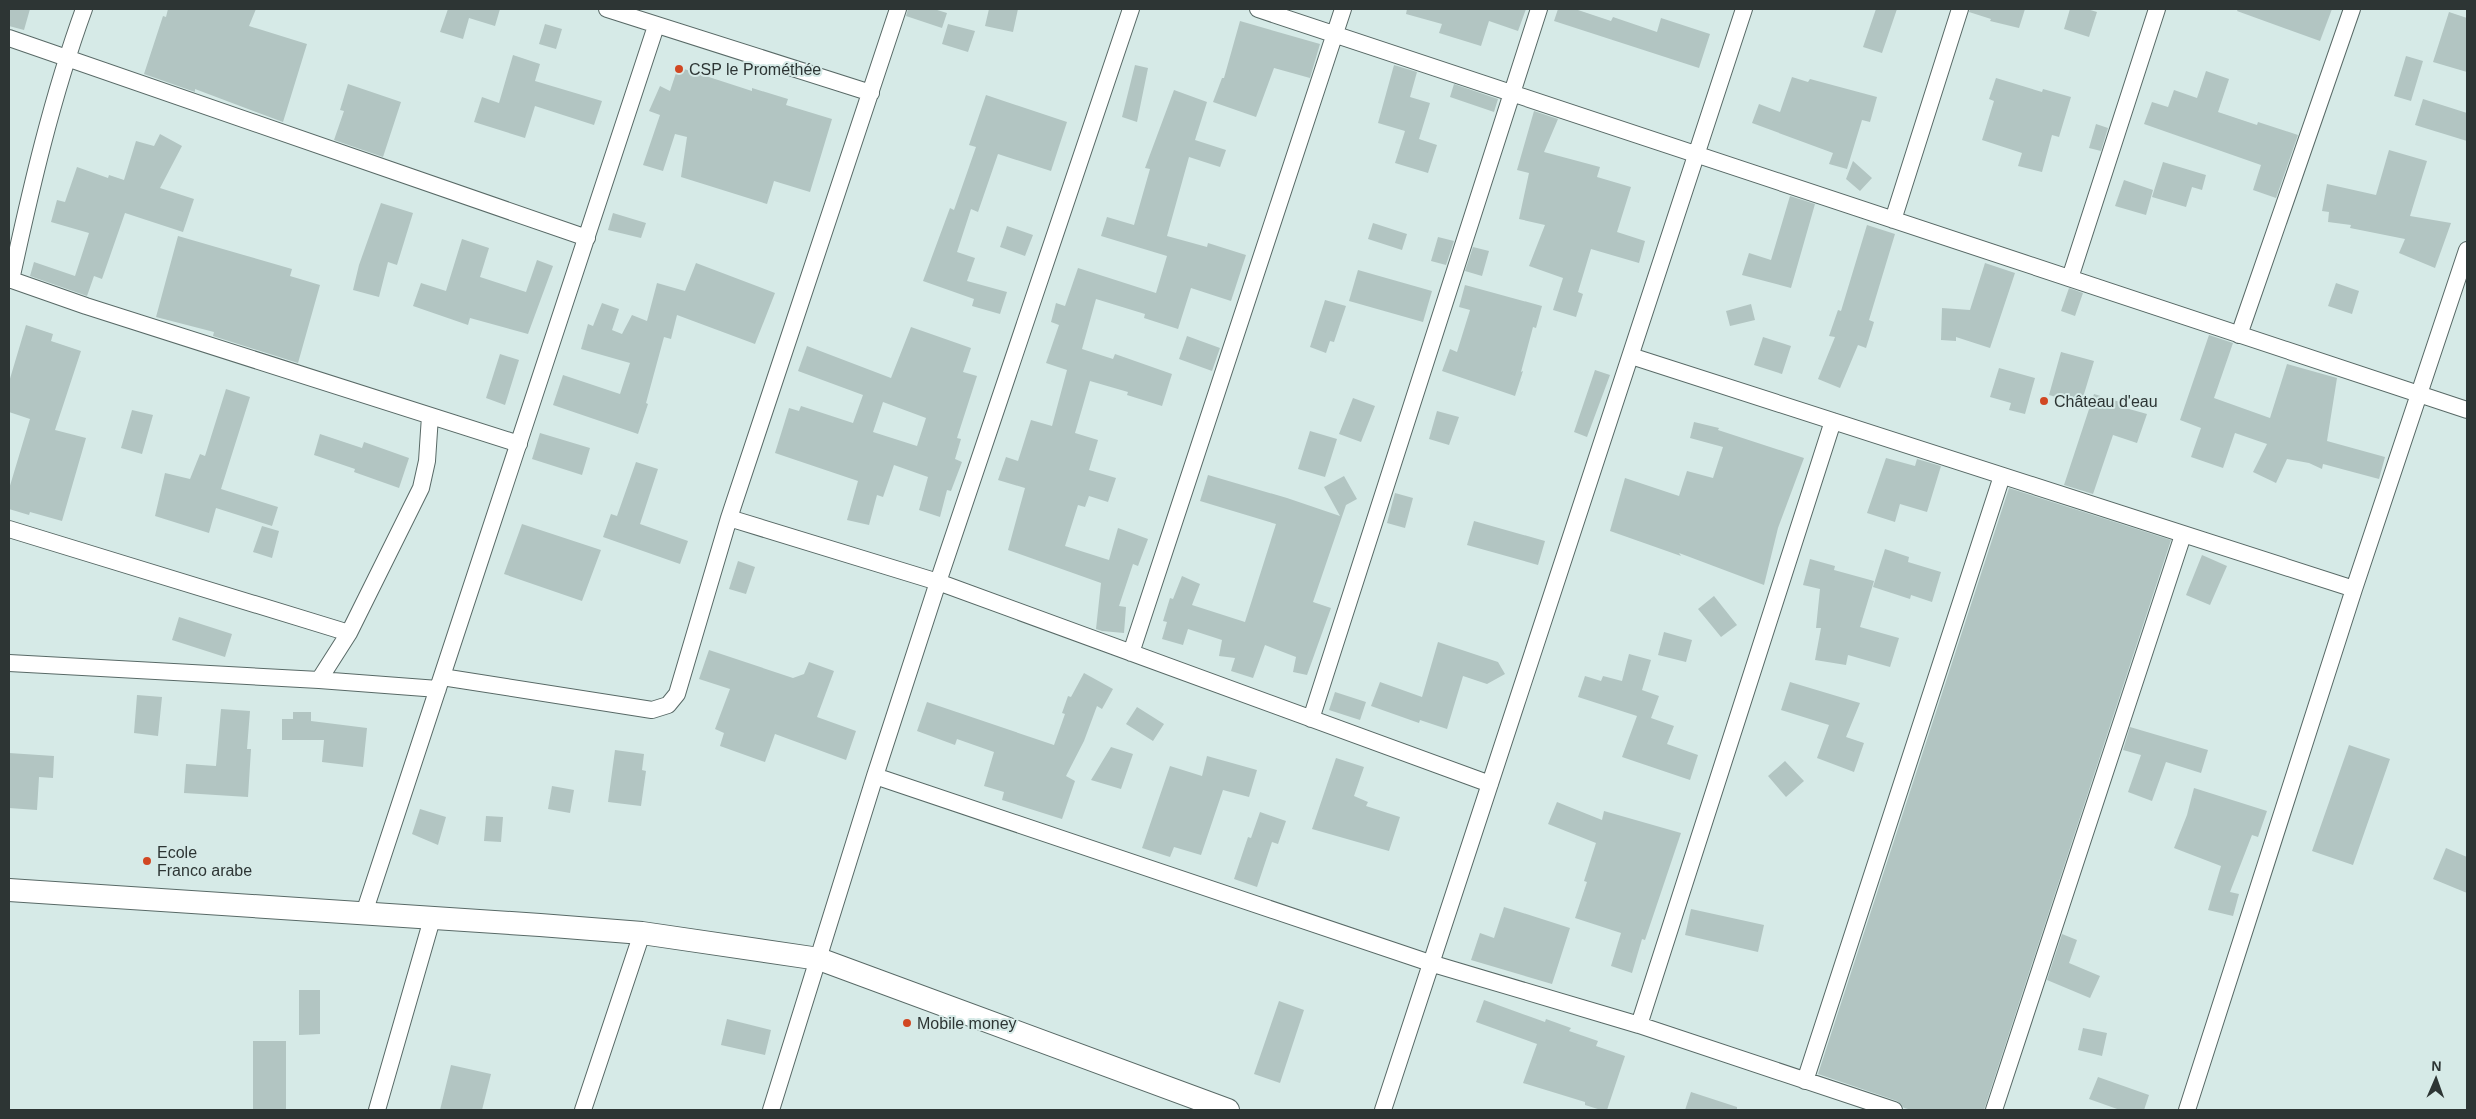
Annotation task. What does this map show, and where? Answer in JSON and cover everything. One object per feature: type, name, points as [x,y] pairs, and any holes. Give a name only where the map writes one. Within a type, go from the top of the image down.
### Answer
[{"type":"street","points":[[84,9],[67,57],[30,192],[10,279],[518,444]]},
{"type":"street","points":[[607,9],[871,93]]},
{"type":"street","points":[[9,664],[319,680],[440,683],[652,710],[668,705],[677,694],[729,518],[898,9]]},
{"type":"street","points":[[771,1110],[875,776],[938,582],[1131,9]]},
{"type":"street","points":[[1258,9],[2467,410]]},
{"type":"street","points":[[1131,653],[1343,9]]},
{"type":"street","points":[[1311,718],[1538,9]]},
{"type":"street","points":[[1383,1110],[1744,9]]},
{"type":"street","points":[[1893,220],[1960,9]]},
{"type":"street","points":[[2070,278],[2157,9]]},
{"type":"street","points":[[2240,335],[2352,9]]},
{"type":"street","points":[[364,913],[656,26]]},
{"type":"street","points":[[9,38],[587,238]]},
{"type":"street","points":[[2187,1110],[2354,589],[2467,250]]},
{"type":"street","points":[[1631,356],[2354,589]]},
{"type":"street","points":[[319,680],[349,632],[421,488],[427,461],[430,416]]},
{"type":"street","points":[[1639,1025],[1833,421]]},
{"type":"street","points":[[1805,1081],[2002,476]]},
{"type":"street","points":[[729,518],[938,582],[1490,784]]},
{"type":"street","points":[[9,528],[349,632]]},
{"type":"street","points":[[1994,1110],[2183,535]]},
{"type":"street","points":[[875,776],[1430,963],[1639,1025],[1894,1110]]},
{"type":"street","points":[[9,890],[432,919],[540,924],[642,933],[819,959],[1228,1110]]},
{"type":"street","points":[[377,1110],[432,919]]},
{"type":"street","points":[[583,1110],[642,933]]},
{"type":"building","points":[[9,9],[30,9],[24,30],[9,26]]},
{"type":"building","points":[[168,9],[256,9],[249,26],[307,44],[283,122],[195,89],[195,92],[144,74],[163,16],[166,17]]},
{"type":"building","points":[[448,9],[500,9],[495,26],[469,18],[463,39],[440,32]]},
{"type":"building","points":[[908,9],[934,9],[947,13],[942,28],[906,16]]},
{"type":"building","points":[[989,9],[1018,9],[1013,32],[985,26]]},
{"type":"building","points":[[1407,9],[1526,9],[1518,31],[1489,21],[1481,46],[1439,33],[1442,24],[1406,14]]},
{"type":"building","points":[[1558,9],[1575,9],[1611,21],[1613,17],[1657,32],[1661,18],[1710,34],[1699,68],[1554,21]]},
{"type":"building","points":[[1876,9],[1897,9],[1882,53],[1863,47]]},
{"type":"building","points":[[1970,9],[2025,9],[2019,28],[1990,21],[1991,19],[1969,12]]},
{"type":"building","points":[[2070,9],[2087,9],[2097,12],[2089,37],[2064,29]]},
{"type":"building","points":[[2238,9],[2332,9],[2320,41],[2237,11]]},
{"type":"building","points":[[2449,12],[2467,18],[2467,72],[2433,62]]},
{"type":"building","points":[[1240,21],[1320,44],[1310,78],[1274,68],[1256,117],[1213,102],[1222,78],[1224,78]]},
{"type":"building","points":[[545,24],[562,29],[556,49],[539,44]]},
{"type":"building","points":[[948,24],[975,31],[968,52],[942,44]]},
{"type":"building","points":[[513,55],[540,64],[535,81],[602,101],[594,125],[535,106],[525,138],[474,122],[482,97],[499,103]]},
{"type":"building","points":[[2406,56],[2423,61],[2411,101],[2394,96]]},
{"type":"building","points":[[1135,65],[1148,68],[1137,122],[1122,117]]},
{"type":"building","points":[[1394,65],[1417,72],[1410,97],[1430,103],[1419,139],[1437,145],[1428,173],[1395,163],[1405,131],[1378,123]]},
{"type":"building","points":[[678,67],[752,91],[752,88],[788,99],[786,105],[832,119],[810,192],[774,181],[767,204],[681,177],[687,137],[675,134],[663,171],[643,165],[660,115],[649,111],[660,86],[670,91]]},
{"type":"building","points":[[2206,71],[2229,79],[2218,112],[2257,125],[2258,122],[2298,135],[2276,198],[2253,190],[2261,165],[2144,124],[2152,102],[2168,107],[2174,90],[2197,98]]},
{"type":"building","points":[[1792,77],[1808,82],[1810,79],[1877,97],[1870,122],[1862,120],[1847,169],[1829,164],[1833,153],[1752,123],[1759,104],[1780,112]]},
{"type":"building","points":[[1996,78],[2042,92],[2043,89],[2071,97],[2059,137],[2052,135],[2042,172],[2018,166],[2022,153],[1982,140],[1994,101],[1989,99]]},
{"type":"building","points":[[348,84],[401,102],[383,157],[334,140],[344,111],[340,110]]},
{"type":"building","points":[[1454,84],[1498,99],[1494,112],[1450,97]]},
{"type":"building","points":[[1174,90],[1207,102],[1195,140],[1226,150],[1220,167],[1189,157],[1167,236],[1207,247],[1208,243],[1246,255],[1231,301],[1191,288],[1178,329],[1144,318],[1145,314],[1096,299],[1082,349],[1113,359],[1115,354],[1172,374],[1162,406],[1127,395],[1128,392],[1090,381],[1075,433],[1098,440],[1089,470],[1116,478],[1108,502],[1089,496],[1085,507],[1078,505],[1065,546],[1109,560],[1118,528],[1148,539],[1138,566],[1133,564],[1119,606],[1126,607],[1124,633],[1102,631],[1096,629],[1101,583],[1008,550],[1025,488],[998,480],[1006,457],[1018,461],[1031,420],[1052,426],[1067,370],[1046,363],[1059,325],[1051,322],[1056,303],[1065,306],[1078,268],[1156,293],[1167,256],[1101,236],[1107,217],[1134,225],[1150,169],[1145,168]]},
{"type":"building","points":[[986,95],[1067,122],[1051,171],[998,154],[978,212],[971,209],[957,252],[975,258],[967,281],[1007,292],[1000,314],[972,306],[974,299],[923,281],[950,208],[954,210],[976,147],[969,145]]},
{"type":"building","points":[[2423,99],[2467,113],[2467,141],[2415,125]]},
{"type":"building","points":[[1534,111],[1558,119],[1544,152],[1600,167],[1597,177],[1631,187],[1617,232],[1645,241],[1639,263],[1591,249],[1578,292],[1583,294],[1576,317],[1553,310],[1563,278],[1529,266],[1545,225],[1519,219],[1529,173],[1517,170]]},
{"type":"building","points":[[2096,124],[2108,128],[2101,151],[2089,148]]},
{"type":"building","points":[[160,134],[182,146],[160,188],[194,199],[183,232],[125,213],[102,279],[94,276],[87,296],[30,276],[34,262],[75,276],[89,233],[51,222],[57,200],[65,202],[77,167],[108,178],[109,175],[124,180],[136,141],[154,146]]},
{"type":"building","points":[[2389,150],[2427,161],[2410,216],[2451,223],[2435,268],[2399,253],[2405,239],[2350,228],[2351,225],[2328,222],[2329,212],[2322,211],[2327,184],[2376,195]]},
{"type":"building","points":[[1853,161],[1872,178],[1860,191],[1846,179]]},
{"type":"building","points":[[2163,162],[2206,175],[2202,190],[2192,187],[2186,207],[2152,197]]},
{"type":"building","points":[[2124,180],[2153,190],[2146,215],[2115,206]]},
{"type":"building","points":[[1790,196],[1815,204],[1791,288],[1742,275],[1749,253],[1771,260]]},
{"type":"building","points":[[381,203],[413,213],[397,265],[388,262],[379,297],[353,290],[359,265]]},
{"type":"building","points":[[613,213],[646,223],[641,238],[608,230]]},
{"type":"building","points":[[1373,223],[1407,234],[1402,250],[1368,239]]},
{"type":"building","points":[[1867,225],[1895,234],[1869,320],[1874,322],[1866,348],[1858,345],[1840,388],[1818,379],[1835,337],[1829,336],[1838,310],[1841,311]]},
{"type":"building","points":[[1007,226],[1033,235],[1025,256],[1000,247]]},
{"type":"building","points":[[178,236],[292,269],[290,276],[320,285],[298,363],[213,336],[214,332],[156,317]]},
{"type":"building","points":[[1438,237],[1454,241],[1446,265],[1431,261]]},
{"type":"building","points":[[462,239],[489,248],[480,277],[526,292],[537,260],[553,266],[528,334],[470,318],[468,325],[413,306],[421,283],[446,291]]},
{"type":"building","points":[[1473,247],[1489,251],[1482,276],[1465,271]]},
{"type":"building","points":[[696,263],[775,293],[755,344],[677,315],[671,339],[664,337],[646,403],[648,404],[638,434],[553,405],[563,375],[620,394],[630,363],[581,349],[588,324],[593,326],[602,303],[619,309],[612,330],[622,334],[632,315],[647,321],[657,283],[685,291]]},
{"type":"building","points":[[1985,263],[2015,273],[1990,348],[1956,337],[1956,341],[1941,340],[1942,308],[1970,310]]},
{"type":"building","points":[[1358,270],[1432,291],[1423,322],[1349,301]]},
{"type":"building","points":[[2336,283],[2359,291],[2352,314],[2328,306]]},
{"type":"building","points":[[1465,285],[1542,306],[1536,328],[1533,327],[1515,396],[1442,371],[1450,349],[1457,352],[1470,310],[1459,307]]},
{"type":"building","points":[[2069,288],[2083,293],[2075,316],[2061,311]]},
{"type":"building","points":[[1325,300],[1346,306],[1334,342],[1330,341],[1326,353],[1310,347]]},
{"type":"building","points":[[1751,304],[1755,320],[1730,326],[1726,311]]},
{"type":"building","points":[[26,325],[53,334],[51,341],[81,351],[55,430],[86,438],[62,521],[30,512],[29,515],[9,509],[9,489],[30,419],[9,412],[9,382]]},
{"type":"building","points":[[911,327],[971,348],[963,372],[977,376],[957,438],[961,439],[955,459],[962,462],[951,491],[947,490],[940,517],[919,510],[928,477],[894,465],[883,497],[877,495],[869,525],[847,520],[858,481],[775,453],[789,408],[799,411],[801,406],[853,423],[863,395],[798,371],[807,346],[891,378]],"holes":[[[883,402],[926,418],[917,446],[873,432]]]},
{"type":"building","points":[[2209,335],[2233,343],[2214,398],[2270,418],[2287,364],[2337,378],[2327,441],[2385,457],[2379,479],[2323,464],[2322,469],[2309,463],[2287,459],[2276,483],[2253,472],[2267,444],[2235,433],[2223,468],[2191,457],[2201,428],[2180,420]]},
{"type":"building","points":[[1187,336],[1220,348],[1212,371],[1179,359]]},
{"type":"building","points":[[1763,337],[1791,346],[1782,374],[1754,365]]},
{"type":"building","points":[[2061,352],[2094,361],[2081,404],[2049,395]]},
{"type":"building","points":[[500,354],[519,360],[505,405],[486,398]]},
{"type":"building","points":[[1999,368],[2035,378],[2025,414],[2009,410],[2011,403],[1990,397]]},
{"type":"building","points":[[1595,370],[1610,375],[1587,437],[1574,432]]},
{"type":"building","points":[[226,389],[250,397],[221,489],[278,507],[272,526],[216,508],[209,533],[155,516],[165,473],[190,479],[200,454],[205,456]]},
{"type":"building","points":[[2094,394],[2123,403],[2122,407],[2147,414],[2137,443],[2113,435],[2093,494],[2064,485]]},
{"type":"building","points":[[1353,398],[1375,406],[1361,442],[1339,434]]},
{"type":"building","points":[[132,410],[153,415],[142,454],[121,448]]},
{"type":"building","points":[[1437,411],[1459,417],[1449,445],[1429,439]]},
{"type":"building","points":[[1694,422],[1719,428],[1718,430],[1804,458],[1778,528],[1764,585],[1679,553],[1681,556],[1610,531],[1625,478],[1679,496],[1687,471],[1713,478],[1723,447],[1690,438]]},
{"type":"building","points":[[1310,431],[1337,439],[1325,477],[1298,469]]},
{"type":"building","points":[[540,433],[590,448],[582,475],[532,459]]},
{"type":"building","points":[[320,434],[362,448],[364,442],[409,458],[399,488],[354,472],[355,469],[314,455]]},
{"type":"building","points":[[1886,458],[1915,466],[1917,459],[1941,466],[1927,512],[1900,504],[1895,522],[1867,513]]},
{"type":"building","points":[[636,462],[658,469],[640,524],[688,541],[680,564],[603,537],[611,514],[617,516]]},
{"type":"building","points":[[1208,475],[1340,516],[1324,487],[1344,476],[1357,499],[1346,505],[1313,602],[1331,608],[1307,675],[1293,672],[1296,657],[1265,645],[1253,678],[1231,671],[1235,658],[1219,656],[1222,640],[1188,629],[1183,645],[1162,639],[1167,622],[1163,621],[1170,598],[1173,599],[1182,576],[1200,584],[1192,605],[1245,622],[1276,524],[1200,501]]},
{"type":"building","points":[[2009,488],[2171,540],[1984,1110],[1912,1110],[1904,1108],[1897,1101],[1818,1074]]},
{"type":"building","points":[[1395,493],[1413,498],[1405,528],[1387,523]]},
{"type":"building","points":[[1474,521],[1545,541],[1538,565],[1467,545]]},
{"type":"building","points":[[522,524],[601,550],[582,601],[504,574]]},
{"type":"building","points":[[262,526],[279,531],[272,558],[253,552]]},
{"type":"building","points":[[1885,549],[1909,557],[1908,562],[1941,572],[1932,602],[1911,595],[1910,599],[1873,587]]},
{"type":"building","points":[[2202,555],[2227,566],[2210,605],[2186,595]]},
{"type":"building","points":[[1810,559],[1835,566],[1834,570],[1874,581],[1860,627],[1899,638],[1890,667],[1848,655],[1846,665],[1815,660],[1821,628],[1816,628],[1820,589],[1803,585]]},
{"type":"building","points":[[738,561],[755,567],[746,594],[729,589]]},
{"type":"building","points":[[1714,596],[1737,625],[1721,637],[1698,609]]},
{"type":"building","points":[[179,617],[232,634],[225,657],[172,640]]},
{"type":"building","points":[[1664,632],[1692,640],[1686,662],[1658,655]]},
{"type":"building","points":[[1438,642],[1498,662],[1505,674],[1487,684],[1463,676],[1447,729],[1420,720],[1419,723],[1371,706],[1380,682],[1422,697]]},
{"type":"building","points":[[709,650],[793,678],[804,674],[809,662],[834,671],[817,717],[856,731],[846,760],[775,734],[765,762],[720,746],[724,733],[715,729],[730,689],[699,679]]},
{"type":"building","points":[[1629,654],[1651,660],[1642,690],[1659,696],[1651,718],[1674,726],[1667,744],[1698,755],[1690,780],[1622,757],[1637,716],[1578,697],[1585,676],[1601,681],[1603,676],[1622,681]]},
{"type":"building","points":[[1084,673],[1113,689],[1102,709],[1097,706],[1084,741],[1066,776],[1075,781],[1062,819],[1002,800],[1004,792],[984,786],[994,752],[957,739],[955,745],[917,731],[927,702],[1054,745],[1065,714],[1062,713],[1068,696],[1071,697]]},
{"type":"building","points":[[1790,682],[1860,703],[1846,737],[1864,743],[1854,772],[1817,758],[1829,725],[1781,710]]},
{"type":"building","points":[[1335,692],[1366,702],[1360,720],[1329,710]]},
{"type":"building","points":[[137,695],[162,697],[158,736],[134,733]]},
{"type":"building","points":[[1137,707],[1164,724],[1153,741],[1126,724]]},
{"type":"building","points":[[221,709],[250,711],[247,749],[251,749],[248,797],[184,793],[186,764],[216,766]]},
{"type":"building","points":[[293,712],[311,712],[311,721],[367,728],[363,767],[322,762],[324,740],[282,740],[282,719],[293,719]]},
{"type":"building","points":[[2130,727],[2208,750],[2201,773],[2166,762],[2152,801],[2128,792],[2141,755],[2123,750]]},
{"type":"building","points":[[2349,745],[2390,759],[2353,865],[2312,851]]},
{"type":"building","points":[[1111,747],[1133,754],[1121,789],[1091,780]]},
{"type":"building","points":[[615,750],[644,754],[642,770],[646,771],[641,806],[608,802]]},
{"type":"building","points":[[9,753],[54,756],[53,778],[39,777],[37,810],[9,808]]},
{"type":"building","points":[[1207,756],[1257,770],[1249,797],[1223,790],[1201,855],[1174,847],[1170,857],[1142,848],[1170,766],[1202,776]]},
{"type":"building","points":[[1336,758],[1364,767],[1354,796],[1368,802],[1366,806],[1400,817],[1389,851],[1312,829]]},
{"type":"building","points":[[1785,761],[1804,781],[1786,797],[1768,776]]},
{"type":"building","points":[[552,786],[574,790],[570,813],[548,809]]},
{"type":"building","points":[[2194,788],[2267,811],[2258,837],[2252,835],[2230,892],[2239,894],[2233,916],[2208,910],[2221,866],[2174,848],[2187,815]]},
{"type":"building","points":[[1557,802],[1602,820],[1604,811],[1681,833],[1645,940],[1642,939],[1632,973],[1611,966],[1621,933],[1575,918],[1587,882],[1584,881],[1596,843],[1548,824]]},
{"type":"building","points":[[420,809],[446,817],[438,845],[412,834]]},
{"type":"building","points":[[1260,812],[1286,821],[1278,844],[1272,842],[1257,887],[1234,879],[1248,837],[1251,838]]},
{"type":"building","points":[[486,816],[503,817],[501,842],[484,841]]},
{"type":"building","points":[[2446,848],[2467,857],[2467,893],[2433,879]]},
{"type":"building","points":[[1504,907],[1570,928],[1552,984],[1471,960],[1480,933],[1494,938]]},
{"type":"building","points":[[1691,909],[1764,925],[1758,952],[1685,935]]},
{"type":"building","points":[[2062,934],[2077,940],[2069,963],[2100,976],[2090,998],[2047,980]]},
{"type":"building","points":[[299,990],[320,990],[320,1034],[299,1035]]},
{"type":"building","points":[[1484,1000],[1545,1022],[1546,1019],[1571,1028],[1569,1031],[1598,1041],[1596,1046],[1625,1056],[1607,1110],[1585,1105],[1585,1102],[1523,1083],[1537,1044],[1476,1022]]},
{"type":"building","points":[[1279,1001],[1304,1010],[1280,1083],[1254,1074]]},
{"type":"building","points":[[727,1019],[771,1030],[765,1055],[721,1045]]},
{"type":"building","points":[[2083,1028],[2107,1033],[2102,1056],[2078,1050]]},
{"type":"building","points":[[253,1041],[286,1041],[286,1110],[253,1110]]},
{"type":"building","points":[[451,1065],[491,1074],[482,1110],[440,1110]]},
{"type":"building","points":[[2098,1077],[2149,1095],[2144,1110],[2120,1110],[2089,1099]]},
{"type":"building","points":[[1691,1092],[1737,1107],[1737,1110],[1685,1110]]},
{"type":"place","name":"CSP le Prométhée","points":[[679,69]]},
{"type":"place","name":"Château d'eau","points":[[2044,401]]},
{"type":"place","name":"Ecole Franco arabe","points":[[147,861]]},
{"type":"place","name":"Mobile money","points":[[907,1023]]}]
